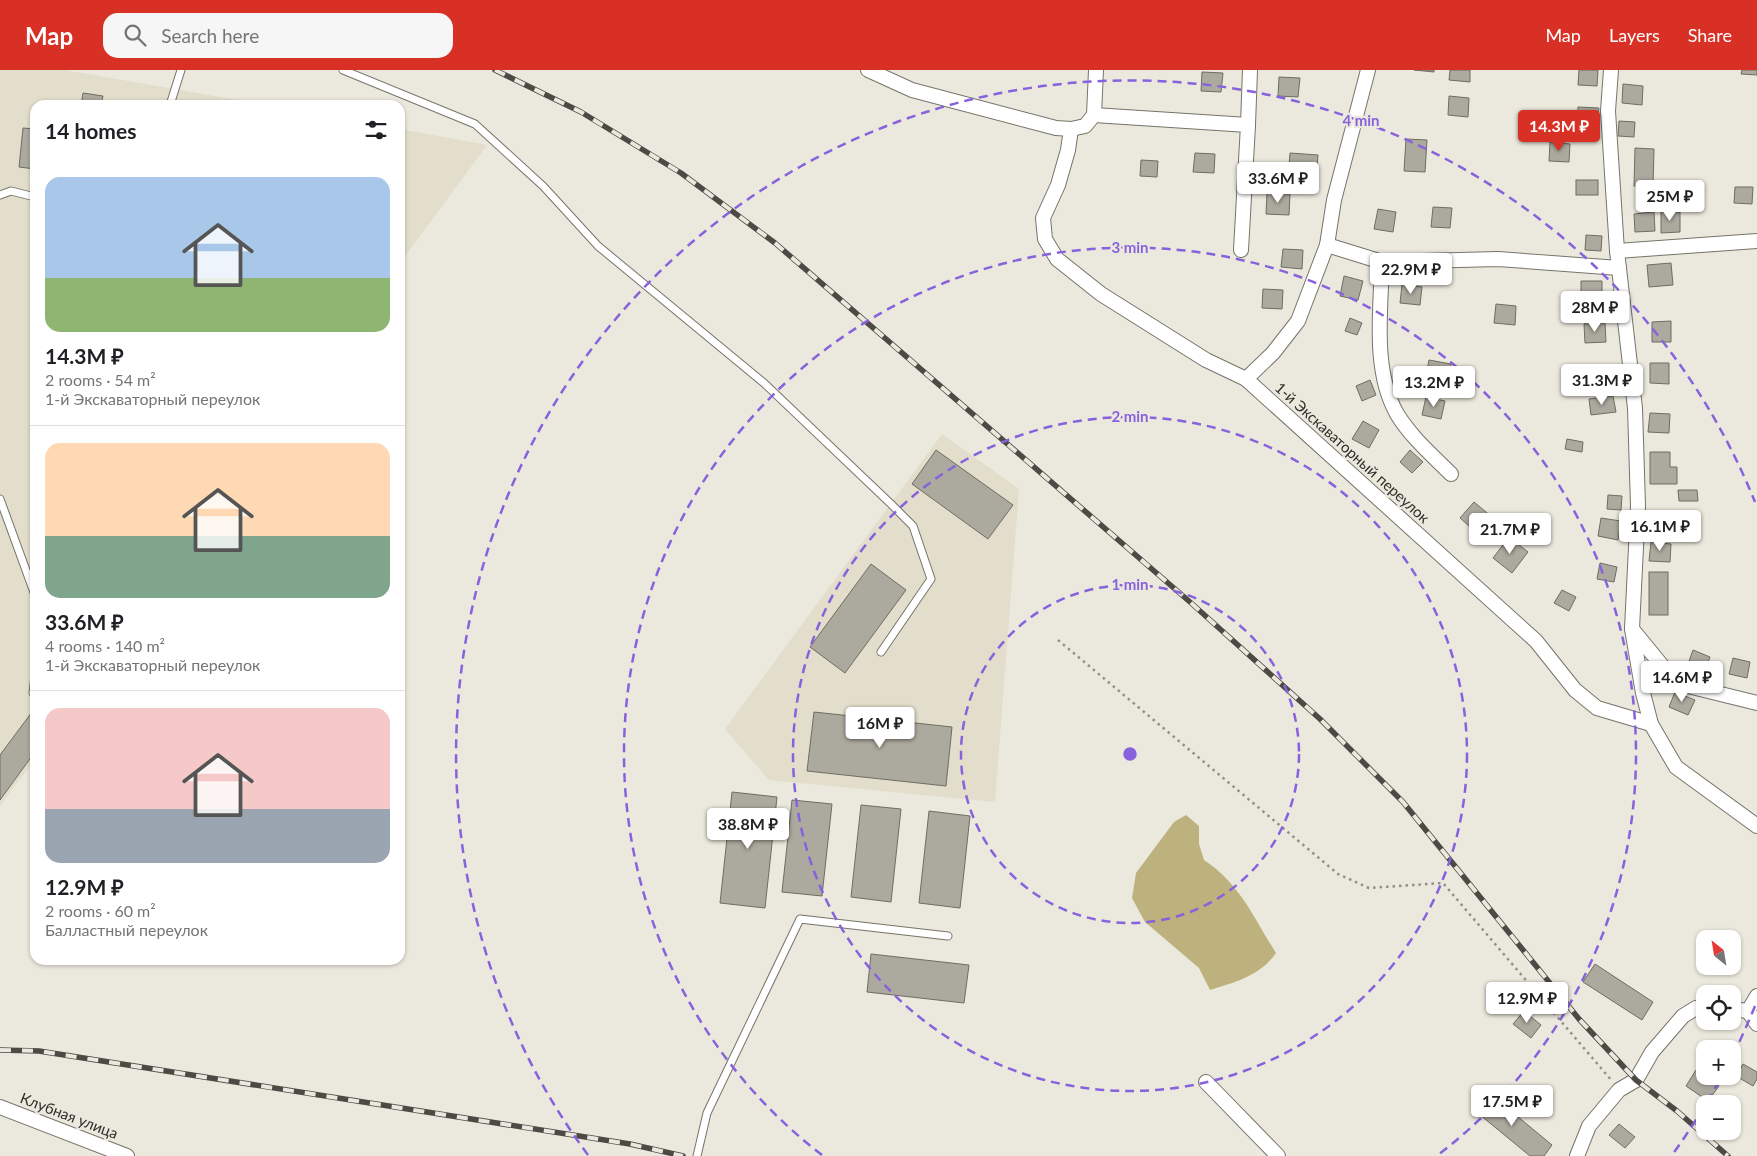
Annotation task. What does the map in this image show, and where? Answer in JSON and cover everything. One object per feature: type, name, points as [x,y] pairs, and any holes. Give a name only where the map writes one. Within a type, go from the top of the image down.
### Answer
[{"type":"street","points":[[868,70],[912,90],[1056,128],[1071,129],[1085,126],[1094,115],[1096,70]]},
{"type":"street","points":[[1241,250],[1250,70]]},
{"type":"street","points":[[1246,380],[1273,353],[1298,321],[1327,245],[1334,200],[1368,70]]},
{"type":"street","points":[[1610,70],[1608,111],[1617,251],[1635,408],[1638,506],[1632,629],[1643,693],[1651,724],[1676,767],[1757,826]]},
{"type":"street","points":[[1094,115],[1248,125]]},
{"type":"street","name":"1-й Экскаваторный переулок","points":[[1071,129],[1068,150],[1058,185],[1043,218],[1045,239],[1057,260],[1101,294],[1144,322],[1206,360],[1246,380],[1536,641],[1575,690],[1597,708],[1651,724]]},
{"type":"street","points":[[1617,251],[1757,241]]},
{"type":"street","points":[[1327,245],[1382,262],[1498,259],[1619,268]]},
{"type":"street","points":[[1382,262],[1381,356],[1387,388],[1396,413],[1412,435],[1451,474]]},
{"type":"street","points":[[1632,629],[1668,673],[1684,685],[1757,703]]},
{"type":"street","points":[[1748,1011],[1757,996]]},
{"type":"street","points":[[1577,1156],[1589,1126],[1619,1090],[1636,1080],[1652,1052],[1683,1016],[1696,1008]]},
{"type":"street","points":[[1741,1010],[1748,1011],[1757,1024]]},
{"type":"street","points":[[1206,1082],[1278,1156]]},
{"type":"street","name":"Клубная улица","points":[[0,1106],[126,1156]]},
{"type":"lane","points":[[171,100],[180,70]]},
{"type":"lane","points":[[342,70],[475,124],[543,186],[598,246],[764,383],[912,526],[931,579],[881,652]]},
{"type":"lane","points":[[0,195],[12,191],[30,196]]},
{"type":"lane","points":[[0,499],[30,581]]},
{"type":"lane","points":[[697,1156],[707,1113],[800,919],[948,936]]},
{"type":"path","points":[[1058,640],[1338,874],[1369,888],[1443,883],[1619,1090]]},
{"type":"shaded area","points":[[0,70],[65,70],[237,100],[30,100],[30,766],[0,806]]},
{"type":"shaded area","points":[[405,130],[487,145],[405,256]]},
{"type":"shaded area","points":[[942,434],[1019,489],[995,802],[769,780],[725,729]]},
{"type":"shaded area","points":[[1186,815],[1199,826],[1199,844],[1204,860],[1228,880],[1237,891],[1276,953],[1270,961],[1255,973],[1210,990],[1199,968],[1145,922],[1132,898],[1136,873],[1174,822]]},
{"type":"building","points":[[1414,70],[1434,70],[1434,72]]},
{"type":"building","points":[[1450,70],[1470,70],[1470,82],[1449,80]]},
{"type":"building","points":[[1579,70],[1598,70],[1597,86],[1578,85]]},
{"type":"building","points":[[1742,70],[1757,70],[1757,75],[1741,74]]},
{"type":"building","points":[[1202,72],[1223,73],[1221,92],[1201,91]]},
{"type":"building","points":[[1279,77],[1300,78],[1298,97],[1278,96]]},
{"type":"building","points":[[1623,84],[1643,86],[1642,105],[1622,103]]},
{"type":"building","points":[[83,93],[103,96],[102,100],[82,100]]},
{"type":"building","points":[[1449,96],[1469,98],[1468,117],[1448,115]]},
{"type":"building","points":[[1578,107],[1599,108],[1597,127],[1577,126]]},
{"type":"building","points":[[1619,121],[1635,122],[1634,137],[1618,136]]},
{"type":"building","points":[[23,128],[30,129],[30,168],[19,167]]},
{"type":"building","points":[[1406,139],[1427,140],[1425,172],[1404,171]]},
{"type":"building","points":[[1550,142],[1570,144],[1569,162],[1549,161]]},
{"type":"building","points":[[1635,148],[1654,149],[1653,186],[1634,186]]},
{"type":"building","points":[[1195,153],[1215,154],[1214,173],[1193,172]]},
{"type":"building","points":[[1290,153],[1318,155],[1316,180],[1288,179]]},
{"type":"building","points":[[1141,160],[1158,161],[1157,177],[1140,176]]},
{"type":"building","points":[[1576,180],[1598,180],[1598,195],[1576,195]]},
{"type":"building","points":[[1735,187],[1753,187],[1752,204],[1734,203]]},
{"type":"building","points":[[1267,193],[1290,194],[1289,215],[1266,214]]},
{"type":"building","points":[[1433,207],[1452,208],[1450,228],[1431,227]]},
{"type":"building","points":[[1378,209],[1396,212],[1393,232],[1374,229]]},
{"type":"building","points":[[1654,212],[1655,231],[1635,232],[1634,214]]},
{"type":"building","points":[[1661,212],[1680,212],[1680,232],[1661,233]]},
{"type":"building","points":[[1586,235],[1602,236],[1601,251],[1585,250]]},
{"type":"building","points":[[1283,249],[1303,250],[1302,269],[1281,267]]},
{"type":"building","points":[[1671,263],[1673,285],[1649,287],[1647,265]]},
{"type":"building","points":[[1344,276],[1363,281],[1358,300],[1340,296]]},
{"type":"building","points":[[1581,281],[1602,281],[1602,300],[1581,299]]},
{"type":"building","points":[[1402,284],[1422,287],[1420,305],[1400,303]]},
{"type":"building","points":[[1263,289],[1283,290],[1282,309],[1262,308]]},
{"type":"building","points":[[1496,304],[1516,306],[1515,325],[1494,323]]},
{"type":"building","points":[[1350,318],[1362,323],[1357,335],[1345,331]]},
{"type":"building","points":[[1671,321],[1671,342],[1652,342],[1652,322]]},
{"type":"building","points":[[1605,323],[1606,342],[1585,343],[1584,324]]},
{"type":"building","points":[[1429,360],[1451,364],[1448,384],[1425,381]]},
{"type":"building","points":[[1650,363],[1669,363],[1669,384],[1650,383]]},
{"type":"building","points":[[1595,365],[1611,365],[1611,379],[1596,379]]},
{"type":"building","points":[[1370,380],[1376,395],[1362,401],[1356,386]]},
{"type":"building","points":[[1613,396],[1616,412],[1591,415],[1589,399]]},
{"type":"building","points":[[1426,397],[1445,401],[1441,419],[1422,415]]},
{"type":"building","points":[[1650,413],[1670,414],[1669,433],[1648,432]]},
{"type":"building","points":[[1363,421],[1379,430],[1369,448],[1352,439]]},
{"type":"building","points":[[1567,439],[1583,442],[1582,452],[1565,449]]},
{"type":"building","points":[[936,450],[1013,505],[988,539],[912,484]]},
{"type":"building","points":[[1410,450],[1423,462],[1412,473],[1400,462]]},
{"type":"building","points":[[1650,452],[1670,452],[1670,467],[1677,467],[1677,484],[1650,484]]},
{"type":"building","points":[[1678,490],[1697,490],[1698,501],[1679,501]]},
{"type":"building","points":[[1608,495],[1622,496],[1621,510],[1607,509]]},
{"type":"building","points":[[1474,502],[1492,517],[1478,534],[1460,518]]},
{"type":"building","points":[[1674,514],[1676,529],[1651,532],[1649,517]]},
{"type":"building","points":[[1601,518],[1621,521],[1618,540],[1598,536]]},
{"type":"building","points":[[1509,537],[1528,552],[1512,573],[1493,558]]},
{"type":"building","points":[[1651,542],[1671,544],[1670,562],[1649,561]]},
{"type":"building","points":[[1600,563],[1617,567],[1614,582],[1597,579]]},
{"type":"building","points":[[871,564],[906,590],[845,673],[810,647]]},
{"type":"building","points":[[1649,572],[1668,572],[1668,615],[1649,615]]},
{"type":"building","points":[[1562,590],[1576,597],[1569,611],[1554,603]]},
{"type":"building","points":[[1693,650],[1710,657],[1705,670],[1688,664]]},
{"type":"building","points":[[1733,658],[1750,662],[1747,678],[1729,674]]},
{"type":"building","points":[[1675,692],[1695,700],[1688,715],[1669,707]]},
{"type":"building","points":[[814,712],[952,727],[946,786],[807,771]]},
{"type":"building","points":[[30,715],[30,759],[0,800],[0,755]]},
{"type":"building","points":[[732,792],[777,797],[765,908],[720,903]]},
{"type":"building","points":[[792,800],[832,804],[822,896],[782,892]]},
{"type":"building","points":[[861,805],[901,809],[891,902],[851,897]]},
{"type":"building","points":[[929,811],[970,816],[960,908],[919,903]]},
{"type":"building","points":[[871,954],[969,965],[964,1003],[867,992]]},
{"type":"building","points":[[1595,964],[1653,1002],[1642,1020],[1583,982]]},
{"type":"building","points":[[1524,1011],[1541,1025],[1531,1038],[1513,1024]]},
{"type":"building","points":[[1743,1064],[1757,1072],[1757,1079],[1753,1086],[1741,1079],[1741,1067]]},
{"type":"building","points":[[1696,1070],[1696,1085],[1719,1086],[1712,1095],[1699,1095],[1686,1086]]},
{"type":"building","points":[[1488,1092],[1552,1145],[1544,1156],[1530,1156],[1474,1110]]},
{"type":"building","points":[[1619,1124],[1635,1137],[1625,1148],[1609,1135]]},
{"type":"railway","points":[[495,70],[581,112],[681,173],[775,243],[1190,602],[1320,719],[1403,802],[1579,1019],[1636,1080],[1677,1111],[1728,1156]]},
{"type":"railway","points":[[0,1050],[39,1051],[630,1144],[683,1156]]}]
